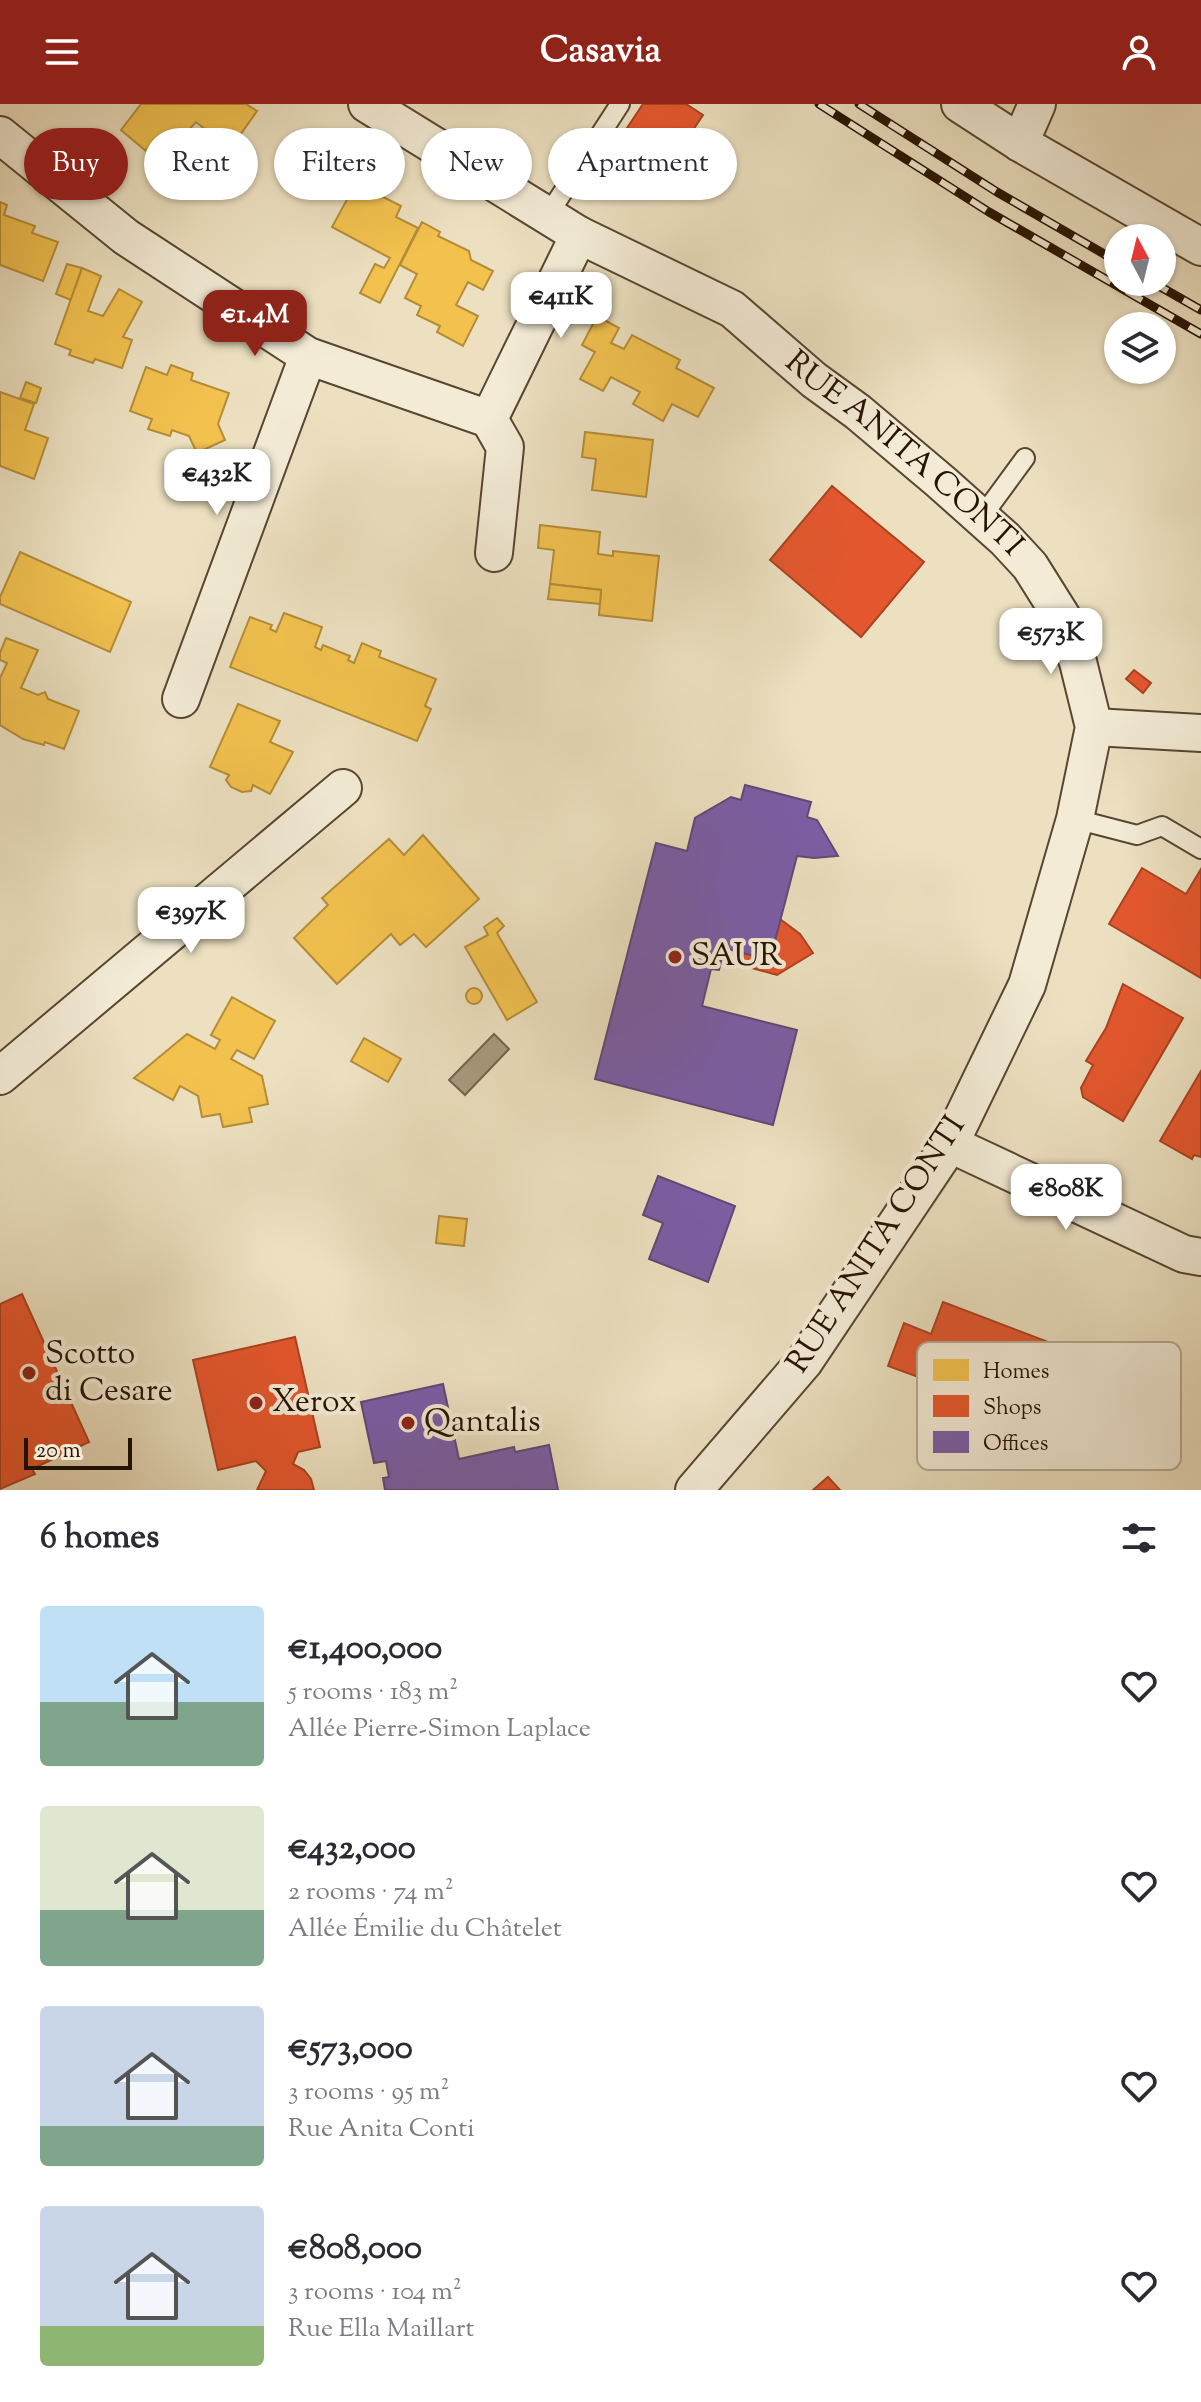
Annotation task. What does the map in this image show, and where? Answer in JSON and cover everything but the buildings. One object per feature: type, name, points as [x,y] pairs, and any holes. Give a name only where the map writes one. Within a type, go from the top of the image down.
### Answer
[{"type":"street","name":"RUE ANITA CONTI","points":[[367,104],[579,235],[732,309],[814,380],[870,422],[981,518],[1030,566],[1062,617],[1078,662],[1094,727],[1075,819],[1027,985],[950,1144],[804,1362],[694,1490]]},
{"type":"street","points":[[960,104],[1020,143],[1201,247]]},
{"type":"street","points":[[1020,143],[1037,104]]},
{"type":"street","points":[[0,135],[126,237],[308,356],[489,419],[505,447],[494,553]]},
{"type":"street","points":[[489,419],[579,235]]},
{"type":"street","points":[[181,699],[308,356]]},
{"type":"street","points":[[1094,727],[1201,733]]},
{"type":"street","points":[[0,1076],[343,788]]},
{"type":"street","points":[[950,1144],[1184,1254],[1201,1257]]},
{"type":"lane","points":[[548,215],[620,104]]},
{"type":"lane","points":[[981,518],[1025,458]]},
{"type":"lane","points":[[1075,819],[1137,835],[1162,826],[1201,849]]},
{"type":"shaded area","points":[[494,1034],[509,1049],[465,1095],[449,1080]]},
{"type":"railway","points":[[819,104],[989,212],[1201,334]]},
{"type":"railway","points":[[859,104],[997,192],[1104,254]]},
{"type":"railway","points":[[1176,296],[1201,310]]},
{"type":"place","name":"SAUR","points":[[675,957]]},
{"type":"place","name":"Scotto di Cesare","points":[[29,1373]]},
{"type":"place","name":"Xerox","points":[[256,1403]]},
{"type":"place","name":"Qantalis","points":[[408,1423]]}]
